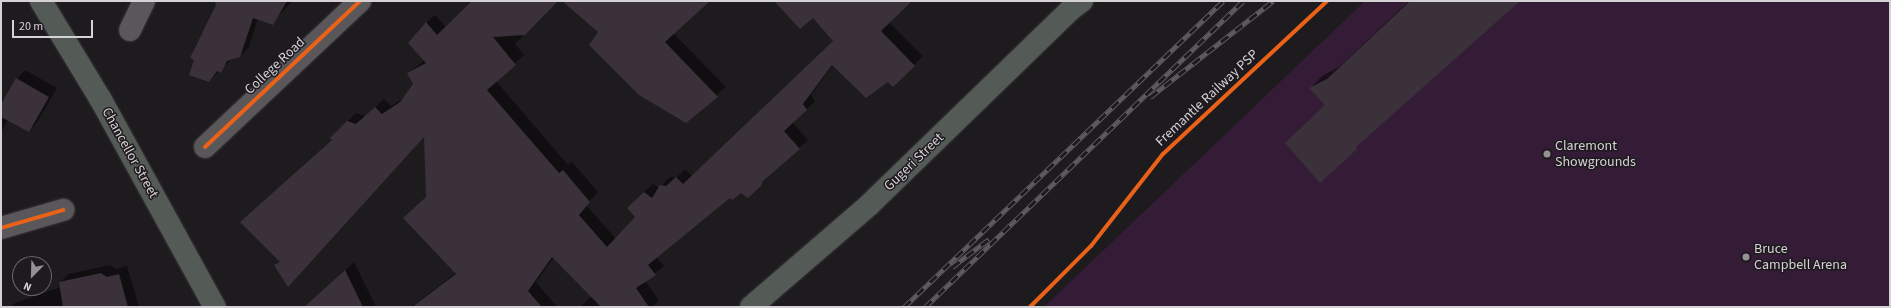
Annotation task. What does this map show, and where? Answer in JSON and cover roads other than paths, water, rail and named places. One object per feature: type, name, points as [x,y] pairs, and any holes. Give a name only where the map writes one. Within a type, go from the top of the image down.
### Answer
[{"type":"main road","name":"Chancellor Street","points":[[41,1],[101,100],[215,307]]},
{"type":"main road","name":"Gugeri Street","points":[[751,307],[869,205],[1077,4]]},
{"type":"street","points":[[130,30],[144,1]]},
{"type":"street","name":"College Road","points":[[205,147],[360,1]]},
{"type":"street","points":[[1,228],[62,210]]},
{"type":"railway","points":[[904,307],[1223,1]]},
{"type":"railway","points":[[925,307],[1243,1]]},
{"type":"railway","points":[[1150,97],[1273,1]]},
{"type":"railway","points":[[952,267],[989,239]]},
{"type":"place","name":"Claremont Showgrounds","points":[[1547,154]]},
{"type":"place","name":"Bruce Campbell Arena","points":[[1746,257]]}]
